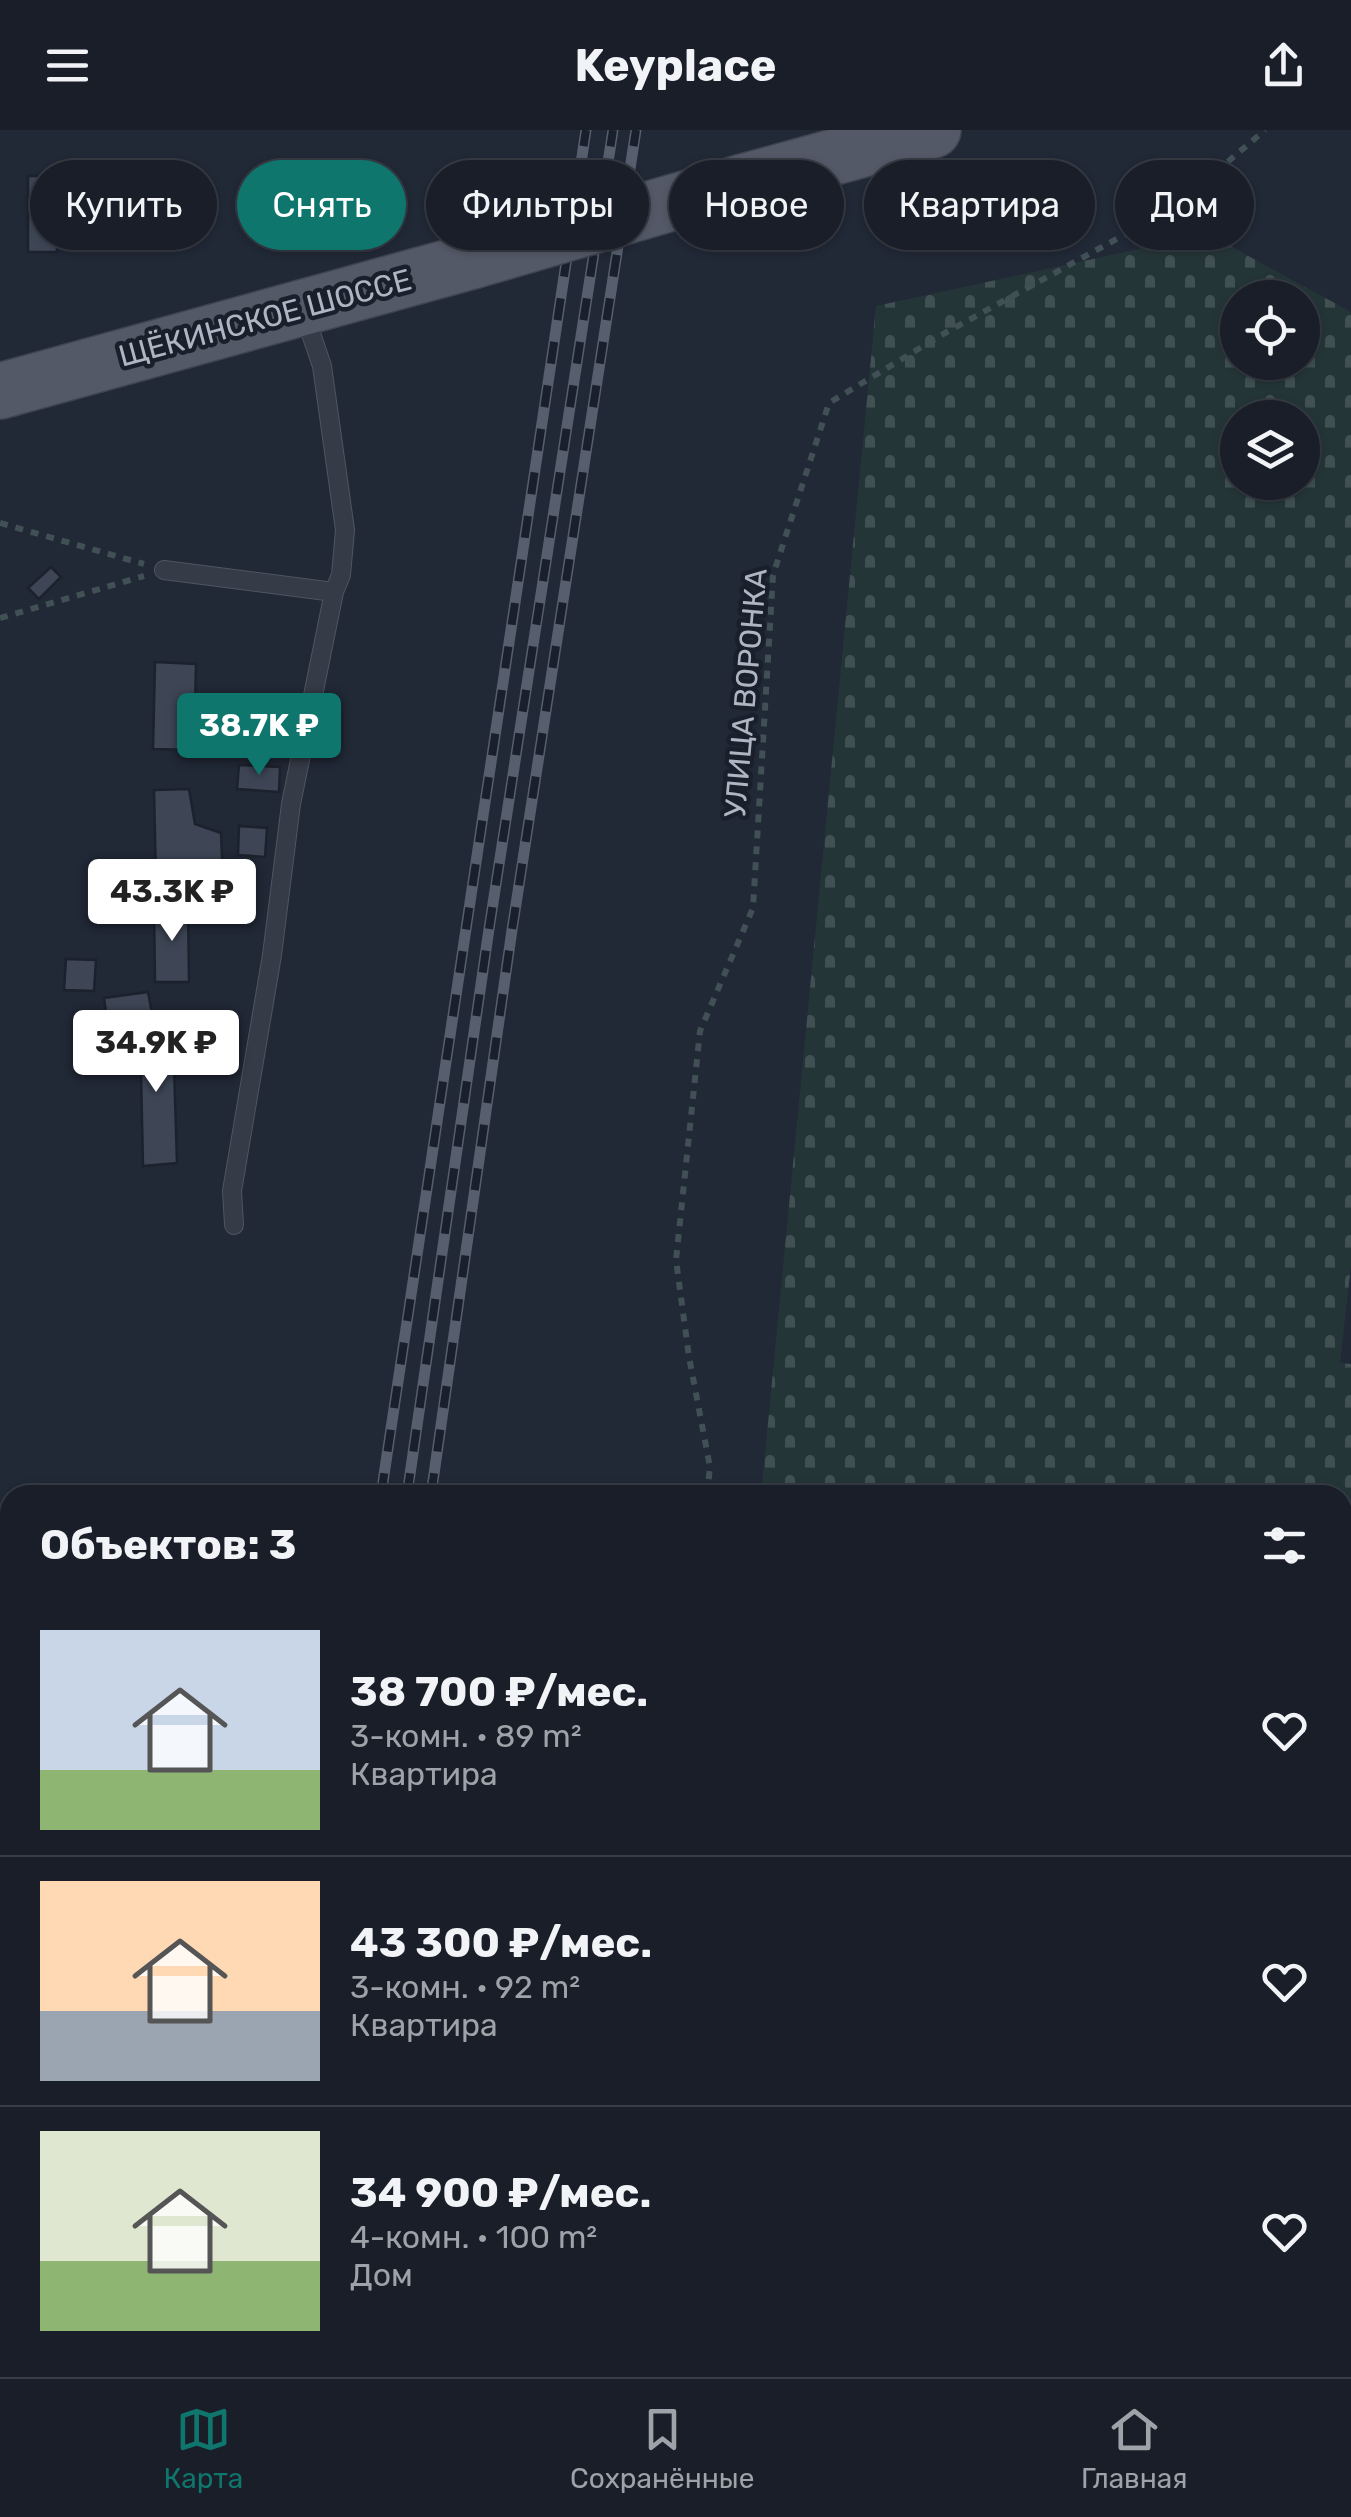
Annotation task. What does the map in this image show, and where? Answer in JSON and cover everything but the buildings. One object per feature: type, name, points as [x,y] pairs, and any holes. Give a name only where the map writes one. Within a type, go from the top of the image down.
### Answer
[{"type":"main road","name":"ЩЁКИНСКОЕ ШОССЕ","points":[[0,390],[472,262],[934,130]]},
{"type":"lane","points":[[234,1225],[232,1192],[272,956],[292,804],[334,592],[342,575],[345,530],[322,366],[302,308]]},
{"type":"lane","points":[[164,570],[334,592]]},
{"type":"path","name":"УЛИЦА ВОРОНКА","points":[[708,1485],[710,1467],[676,1260],[700,1031],[753,908],[773,575],[828,403],[1175,207],[1265,130]]},
{"type":"path","points":[[0,523],[164,570]]},
{"type":"path","points":[[0,618],[164,570]]},
{"type":"green space","points":[[1134,250],[1237,250],[1292,280],[1220,280],[1220,380],[1320,380],[1320,295],[1351,312],[1351,1265],[1340,1363],[1351,1364],[1351,1485],[762,1485],[876,306]]},
{"type":"railway","points":[[383,1485],[586,130]]},
{"type":"railway","points":[[408,1485],[489,929],[613,130]]},
{"type":"railway","points":[[432,1485],[512,930],[636,130]]}]
